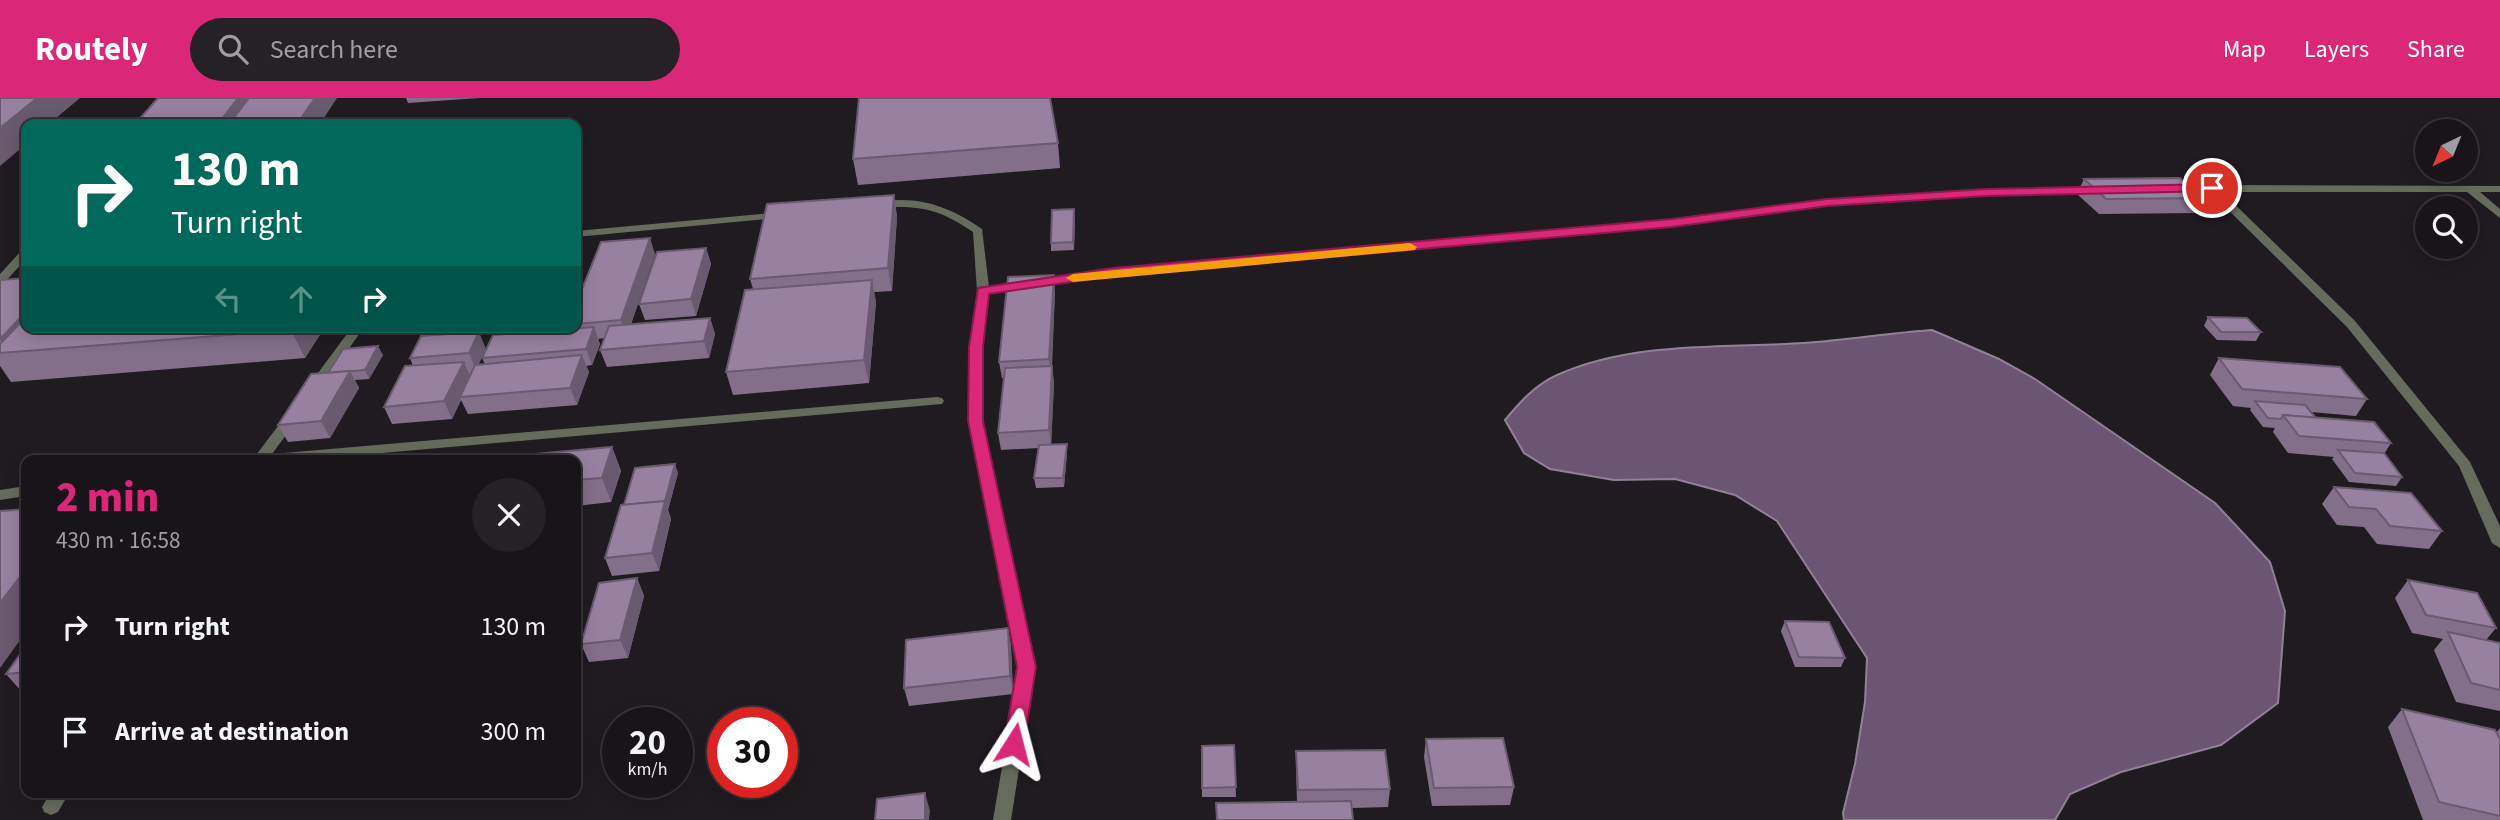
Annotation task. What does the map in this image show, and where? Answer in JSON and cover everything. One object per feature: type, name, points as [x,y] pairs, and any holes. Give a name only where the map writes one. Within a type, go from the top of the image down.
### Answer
[{"type":"street","points":[[2212,188],[2351,324],[2465,466],[2500,543]]},
{"type":"street","points":[[2159,189],[2500,189]]},
{"type":"street","points":[[2470,189],[2500,215]]},
{"type":"street","points":[[983,291],[1113,272],[1672,223],[1827,203],[1986,193],[2106,190]]},
{"type":"street","points":[[861,207],[898,203],[946,209],[978,231],[983,291],[976,347],[975,421],[1027,667],[1002,820]]},
{"type":"street","points":[[581,234],[797,213]]},
{"type":"street","points":[[4,284],[21,260]]},
{"type":"street","points":[[264,455],[354,333]]},
{"type":"street","points":[[317,455],[937,401]]},
{"type":"street","points":[[0,495],[21,492]]},
{"type":"shaded area","points":[[1932,330],[1999,359],[2035,379],[2215,503],[2270,562],[2285,611],[2278,703],[2221,745],[2121,772],[2070,794],[2055,820],[1844,820],[1843,813],[1855,764],[1865,702],[1867,658],[1777,521],[1735,495],[1675,479],[1614,480],[1550,469],[1524,453],[1505,420],[1528,394],[1549,379],[1586,364],[1616,356],[1679,348],[1804,343]]},
{"type":"building","points":[[0,98],[37,98],[0,128]]},
{"type":"building","points":[[158,98],[238,98],[222,119],[139,119]]},
{"type":"building","points":[[249,98],[315,98],[300,119],[233,119]]},
{"type":"building","points":[[859,98],[1050,98],[1058,143],[853,159]]},
{"type":"building","points":[[2180,178],[2203,198],[2106,199],[2084,179]]},
{"type":"building","points":[[894,195],[888,268],[750,279],[767,204]]},
{"type":"building","points":[[1074,209],[1073,242],[1051,243],[1052,210]]},
{"type":"building","points":[[650,238],[621,320],[581,324],[581,292],[601,242]]},
{"type":"building","points":[[706,248],[691,299],[639,304],[657,252]]},
{"type":"building","points":[[1054,275],[1049,359],[999,362],[1008,277]]},
{"type":"building","points":[[21,278],[21,317],[0,339],[0,280]]},
{"type":"building","points":[[872,280],[864,360],[726,372],[745,290]]},
{"type":"building","points":[[2208,317],[2247,318],[2261,332],[2221,332]]},
{"type":"building","points":[[710,318],[704,341],[600,350],[609,326]]},
{"type":"building","points":[[21,322],[21,333],[253,333],[0,353],[0,344]]},
{"type":"building","points":[[594,327],[586,349],[482,358],[493,335],[581,333],[581,328]]},
{"type":"building","points":[[479,333],[469,353],[410,358],[421,336]]},
{"type":"building","points":[[378,346],[365,370],[328,373],[343,349]]},
{"type":"building","points":[[582,355],[570,388],[460,397],[475,365]]},
{"type":"building","points":[[2219,358],[2340,367],[2367,399],[2242,389]]},
{"type":"building","points":[[464,362],[444,401],[384,407],[405,366]]},
{"type":"building","points":[[1052,366],[1049,430],[998,433],[1005,368]]},
{"type":"building","points":[[350,371],[321,421],[278,425],[311,374]]},
{"type":"building","points":[[2255,401],[2305,405],[2316,418],[2283,415],[2281,419],[2268,418]]},
{"type":"building","points":[[2283,415],[2374,422],[2391,443],[2299,436]]},
{"type":"building","points":[[1067,444],[1063,478],[1034,478],[1039,445]]},
{"type":"building","points":[[612,447],[602,478],[581,480],[581,455],[525,455]]},
{"type":"building","points":[[2338,450],[2384,453],[2402,477],[2355,473]]},
{"type":"building","points":[[675,464],[665,501],[624,505],[635,468]]},
{"type":"building","points":[[2334,487],[2411,493],[2442,531],[2390,526],[2376,509],[2349,507]]},
{"type":"building","points":[[665,501],[652,553],[605,558],[621,505]]},
{"type":"building","points":[[21,509],[21,576],[0,603],[0,511]]},
{"type":"building","points":[[637,578],[620,640],[581,644],[599,583]]},
{"type":"building","points":[[2408,580],[2477,593],[2496,628],[2426,615]]},
{"type":"building","points":[[1785,621],[1829,622],[1845,658],[1799,657]]},
{"type":"building","points":[[1008,628],[1010,676],[904,688],[906,640]]},
{"type":"building","points":[[2448,632],[2500,643],[2500,690],[2471,683]]},
{"type":"building","points":[[21,653],[21,672],[6,674]]},
{"type":"building","points":[[2402,709],[2495,730],[2500,739],[2500,816],[2439,802]]},
{"type":"building","points":[[1503,738],[1514,787],[1434,788],[1426,739]]},
{"type":"building","points":[[1234,745],[1236,787],[1202,788],[1202,746]]},
{"type":"building","points":[[1385,750],[1390,789],[1298,790],[1296,751]]},
{"type":"building","points":[[925,793],[925,820],[875,820],[877,799]]},
{"type":"building","points":[[1351,801],[1353,820],[1217,820],[1216,803]]},
{"type":"slow traffic","points":[[1073,278],[1113,272],[1410,247]]},
{"type":"route","points":[[1014,744],[1027,667],[975,421],[976,347],[983,291],[1113,272],[1672,223],[1827,203],[1986,193],[2212,188]]}]
